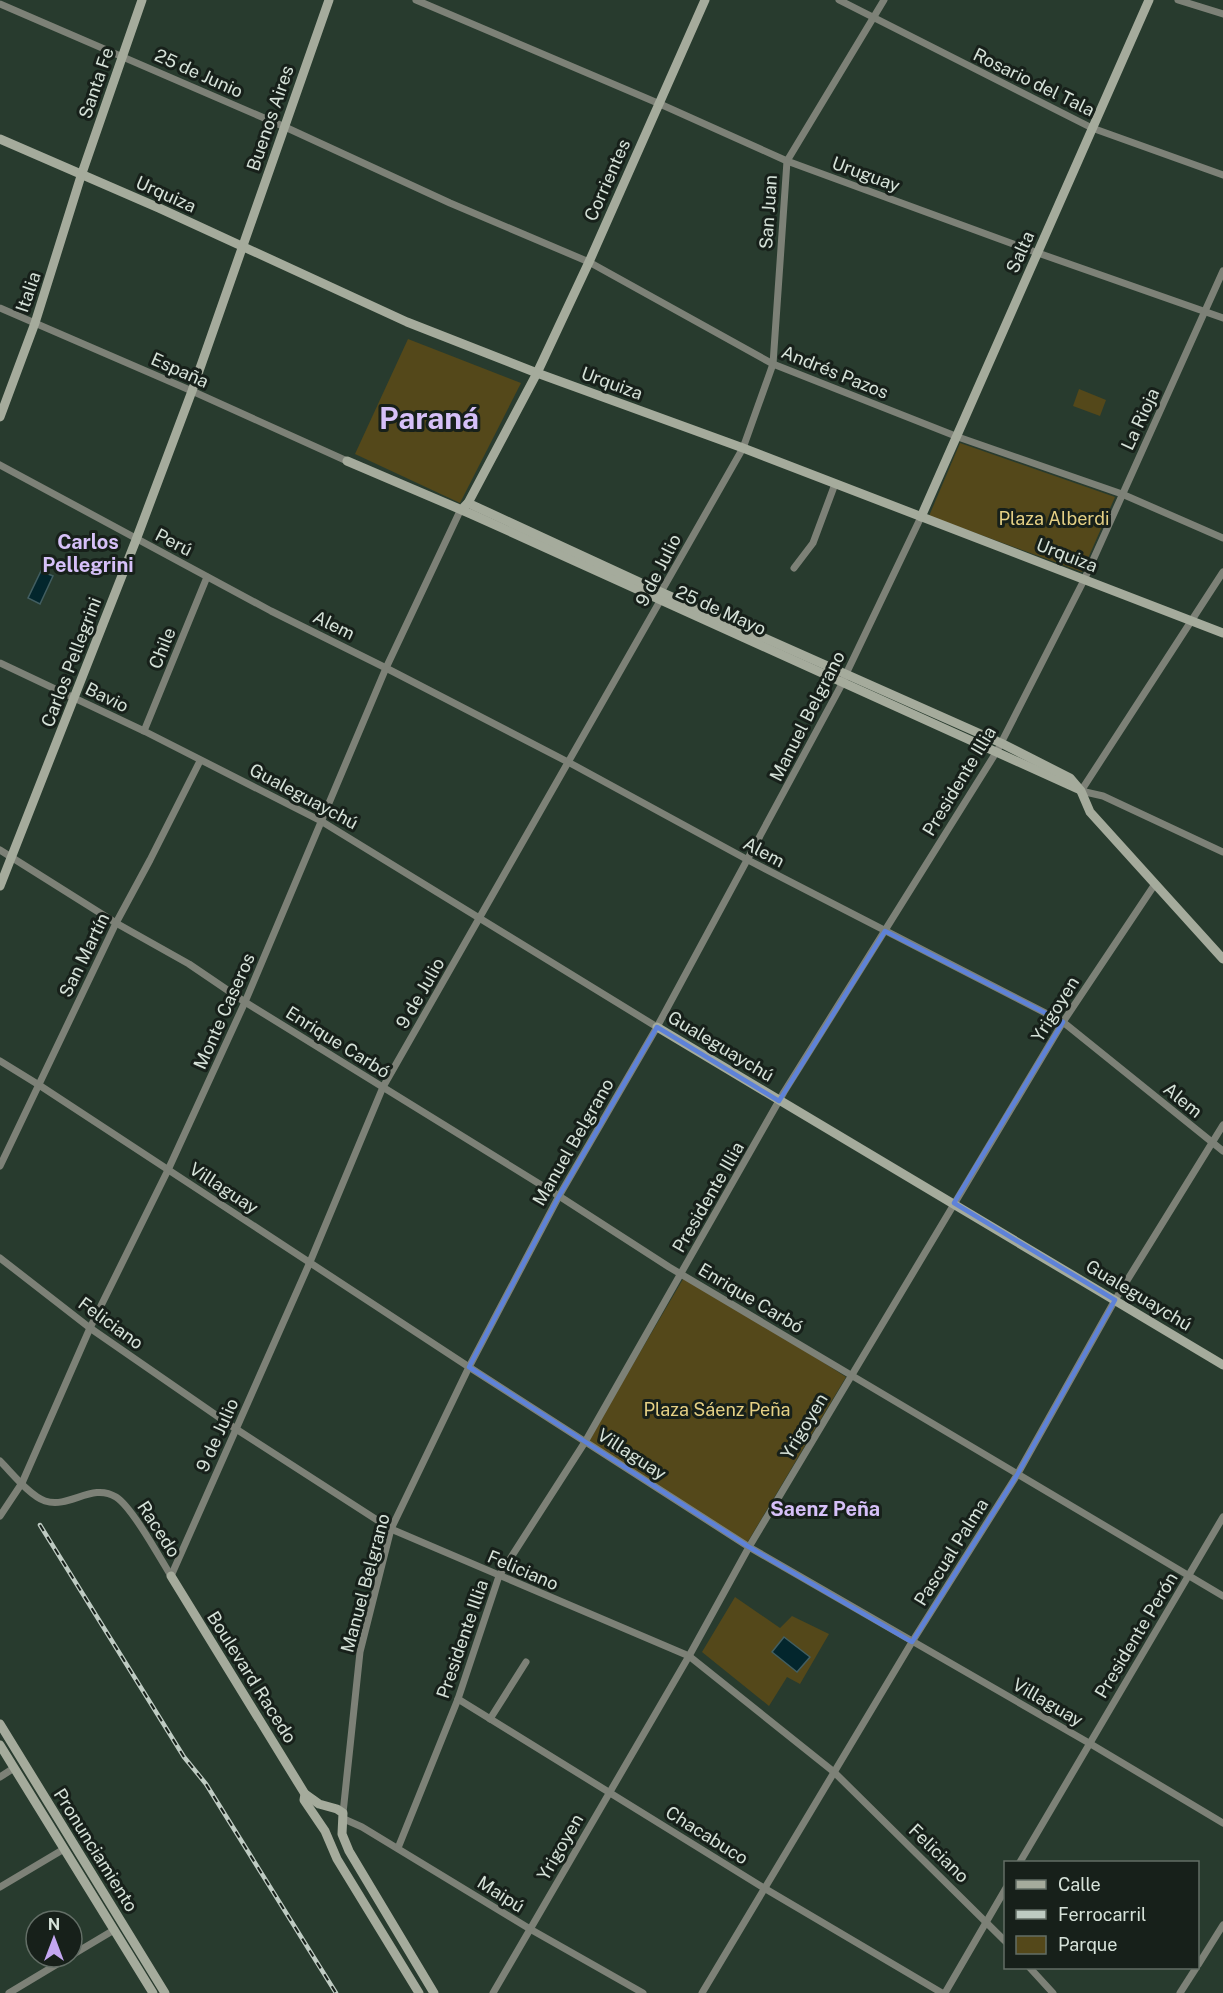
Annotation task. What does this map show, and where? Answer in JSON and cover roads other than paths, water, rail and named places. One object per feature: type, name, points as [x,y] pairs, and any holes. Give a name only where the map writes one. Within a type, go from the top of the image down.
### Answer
[{"type":"street","name":"Santa Fe","points":[[81,176],[142,0]]},
{"type":"street","name":"Buenos Aires","points":[[244,246],[329,0]]},
{"type":"street","name":"Uruguay","points":[[416,0],[787,161],[1038,254],[1223,318]]},
{"type":"street","name":"Corrientes","points":[[468,503],[537,373],[589,262],[705,0]]},
{"type":"street","name":"Rosario del Tala","points":[[839,0],[1092,128],[1223,175]]},
{"type":"street","name":"San Juan","points":[[743,448],[773,364],[787,161],[884,0]]},
{"type":"street","name":"Salta","points":[[921,517],[1149,0]]},
{"type":"street","points":[[1178,0],[1223,14]]},
{"type":"street","name":"25 de Junio","points":[[0,4],[285,127],[450,203]]},
{"type":"street","name":"Urquiza","points":[[0,139],[244,246],[407,322],[537,373],[743,448],[1223,633]]},
{"type":"street","name":"Italia","points":[[0,417],[34,323],[81,176]]},
{"type":"street","name":"Andrés Pazos","points":[[450,203],[589,262],[773,364],[958,437],[1122,494],[1223,538]]},
{"type":"street","name":"Carlos Pellegrini","points":[[0,886],[136,540],[244,246]]},
{"type":"street","name":"La Rioja","points":[[1084,579],[1223,271]]},
{"type":"street","name":"España","points":[[0,308],[347,461]]},
{"type":"street","name":"9 de Julio","points":[[171,1576],[310,1262],[383,1087],[743,448]]},
{"type":"street","name":"25 de Mayo","points":[[347,461],[845,678],[999,747],[1082,791],[1103,796],[1223,852]]},
{"type":"street","name":"Perú","points":[[0,465],[271,611]]},
{"type":"street","points":[[794,568],[813,543],[835,484]]},
{"type":"street","points":[[460,510],[468,503]]},
{"type":"street","name":"25 de Mayo","points":[[468,503],[661,597]]},
{"type":"street","name":"Monte Caseros","points":[[0,1516],[22,1483],[90,1328],[168,1170],[245,1002],[386,668],[460,510]]},
{"type":"street","name":"Manuel Belgrano","points":[[343,1819],[360,1652],[391,1529],[469,1367],[559,1196],[657,1027],[845,678],[921,517]]},
{"type":"street","points":[[1223,572],[1082,791],[1090,812],[1223,959]]},
{"type":"street","name":"Chile","points":[[144,731],[207,577]]},
{"type":"street","name":"Presidente Illia","points":[[398,1848],[458,1699],[499,1576],[585,1442],[780,1102],[999,747],[1084,579]]},
{"type":"street","name":"Alem","points":[[271,611],[568,762],[748,860],[1063,1022],[1223,1151]]},
{"type":"street","name":"Bavio","points":[[0,663],[144,731],[200,761]]},
{"type":"street","name":"Gualeguaychú","points":[[200,761],[321,822],[780,1102],[954,1203],[1223,1365]]},
{"type":"street","name":"San Martín","points":[[0,1166],[116,923],[200,761]]},
{"type":"street","name":"Enrique Carbó","points":[[0,850],[116,923],[189,964],[245,1002],[681,1274],[1223,1596]]},
{"type":"street","name":"Yrigoyen","points":[[493,1993],[689,1656],[749,1547],[853,1376],[954,1203],[1063,1022],[1155,884]]},
{"type":"street","name":"Villaguay","points":[[0,1061],[749,1547],[1223,1823]]},
{"type":"street","name":"Pascual Palma","points":[[702,1993],[912,1642],[1017,1475],[1115,1300],[1223,1125]]},
{"type":"street","name":"Feliciano","points":[[0,1258],[90,1328],[236,1429],[391,1529],[689,1656],[834,1772],[987,1921],[1004,1941]]},
{"type":"street","name":"Racedo","points":[[0,1461],[34,1495],[44,1501],[59,1504],[93,1492],[116,1496],[130,1512],[171,1576]]},
{"type":"street","name":"Presidente Perón","points":[[1021,1861],[1223,1517]]},
{"type":"street","name":"Boulevard Racedo","points":[[171,1576],[305,1794],[304,1800],[325,1831],[337,1859],[419,1993]]},
{"type":"street","points":[[490,1719],[526,1662]]},
{"type":"street","name":"Chacabuco","points":[[458,1699],[764,1888],[944,1993]]},
{"type":"street","name":"Pronunciamiento","points":[[0,1724],[165,1993]]},
{"type":"street","name":"Pronunciamiento","points":[[0,1745],[153,1993]]},
{"type":"street","points":[[0,1777],[14,1768]]},
{"type":"street","points":[[305,1794],[319,1803],[337,1809],[343,1819],[344,1840],[349,1851],[434,1993]]},
{"type":"street","points":[[319,1821],[322,1812],[331,1807]]},
{"type":"street","points":[[325,1831],[338,1830],[343,1819]]},
{"type":"street","name":"Maipú","points":[[343,1819],[362,1827],[530,1929],[643,1993]]},
{"type":"street","points":[[0,1887],[64,1849]]},
{"type":"street","points":[[944,1993],[1004,1890]]},
{"type":"street","points":[[1199,1963],[1223,1925]]},
{"type":"street","points":[[84,1948],[114,1930]]},
{"type":"street","points":[[9,1993],[49,1969]]},
{"type":"street","points":[[1031,1969],[1053,1993]]},
{"type":"street","points":[[1180,1993],[1195,1969]]},
{"type":"water","points":[[41,571],[53,576],[40,604],[28,598]]},
{"type":"water","points":[[784,1637],[810,1657],[797,1672],[772,1652]]},
{"type":"railway","points":[[40,1525],[184,1757],[206,1784],[336,1993]]},
{"type":"district","name":"Paraná","points":[[429,418]]},
{"type":"district","name":"Carlos Pellegrini","points":[[88,554]]},
{"type":"district","name":"Saenz Peña","points":[[825,1509]]},
{"type":"park label","name":"Plaza Alberdi","points":[[1054,518]]},
{"type":"park label","name":"Plaza Sáenz Peña","points":[[717,1409]]}]
